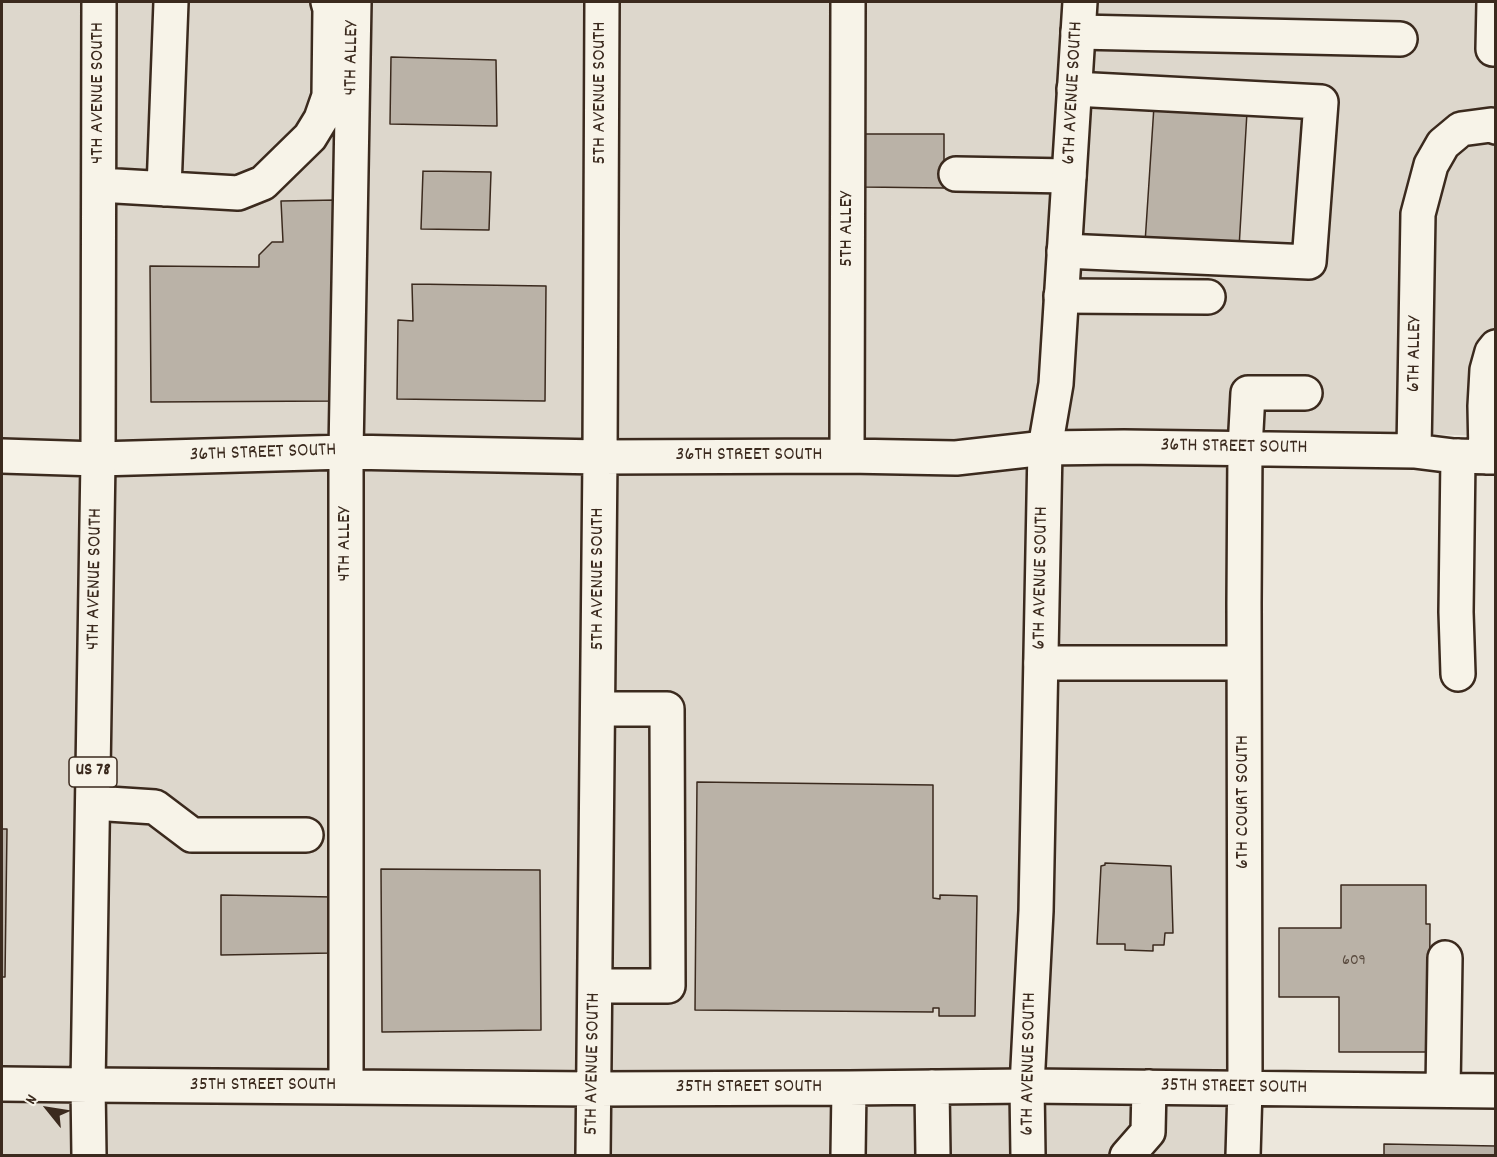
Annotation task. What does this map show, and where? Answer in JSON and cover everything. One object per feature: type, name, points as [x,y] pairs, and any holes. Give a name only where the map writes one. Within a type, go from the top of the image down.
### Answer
[{"type":"street","name":"4TH AVENUE SOUTH","points":[[89,1155],[88,1085],[98,459],[99,2]]},
{"type":"street","points":[[164,189],[171,2]]},
{"type":"street","name":"5TH AVENUE SOUTH","points":[[593,1155],[602,2]]},
{"type":"street","name":"5TH ALLEY","points":[[847,456],[848,2]]},
{"type":"street","points":[[1494,2],[1494,49]]},
{"type":"street","points":[[99,185],[238,193],[263,183],[310,137],[321,119],[328,96],[338,4]]},
{"type":"street","name":"4TH ALLEY","points":[[338,4],[346,452],[346,1087]]},
{"type":"street","points":[[1079,17],[1400,39]]},
{"type":"street","name":"6TH AVENUE SOUTH","points":[[1028,1155],[1027,1086],[1036,911],[1045,448],[1056,384],[1079,17]]},
{"type":"street","points":[[1064,251],[1309,262],[1321,102],[1074,89]]},
{"type":"street","name":"6TH ALLEY","points":[[1414,451],[1418,214],[1431,165],[1443,144],[1461,129],[1491,125],[1496,127]]},
{"type":"street","points":[[956,174],[1069,176]]},
{"type":"street","points":[[1061,296],[1208,297]]},
{"type":"street","points":[[1458,674],[1456,612],[1480,457],[1487,369],[1492,352],[1496,347]]},
{"type":"street","name":"6TH COURT SOUTH","points":[[1243,1155],[1245,1088],[1245,449],[1248,393],[1305,393]]},
{"type":"street","name":"36TH STREET SOUTH","points":[[2,456],[98,459],[346,452],[600,457],[956,458],[1045,448],[1169,447],[1414,451],[1480,457]]},
{"type":"street","points":[[1041,663],[1244,663]]},
{"type":"street","points":[[595,986],[668,986],[667,709],[598,709]]},
{"type":"street","points":[[93,803],[155,807],[192,835],[306,835]]},
{"type":"street","points":[[1443,1090],[1445,958]]},
{"type":"street","name":"35TH STREET SOUTH","points":[[2,1084],[595,1089],[1027,1086],[1496,1091]]},
{"type":"street","points":[[932,1087],[933,1155]]},
{"type":"street","points":[[1127,1155],[1148,1132],[1149,1087]]},
{"type":"street","points":[[848,1155],[849,1088]]},
{"type":"shaded area","points":[[2,2],[1495,2],[1495,436],[1236,429],[1232,1155],[2,1156]]},
{"type":"building","points":[[391,57],[496,60],[497,126],[390,124]]},
{"type":"building","points":[[1154,106],[1247,112],[1239,248],[1145,243]]},
{"type":"building","points":[[864,134],[944,134],[944,188],[864,187]]},
{"type":"building","points":[[423,171],[491,172],[489,230],[421,229]]},
{"type":"building","points":[[338,200],[336,401],[151,402],[150,266],[259,267],[259,255],[272,242],[283,242],[281,201]]},
{"type":"building","points":[[412,284],[546,286],[545,401],[397,399],[398,320],[413,321]]},
{"type":"building","points":[[697,782],[933,785],[933,898],[940,899],[940,895],[977,896],[975,1016],[939,1016],[939,1008],[933,1008],[933,1012],[695,1010]]},
{"type":"building","points":[[2,829],[7,829],[5,977],[2,977]]},
{"type":"building","points":[[1105,863],[1171,866],[1173,933],[1165,933],[1164,945],[1153,945],[1153,951],[1125,950],[1125,944],[1097,944],[1101,866]]},
{"type":"building","points":[[381,869],[540,870],[541,1030],[382,1032]]},
{"type":"building","points":[[1341,885],[1426,885],[1426,924],[1430,924],[1429,1052],[1339,1052],[1339,997],[1279,997],[1279,928],[1341,928]]},
{"type":"building","points":[[221,895],[333,897],[331,953],[221,955]]},
{"type":"building","points":[[1384,1144],[1496,1146],[1496,1156],[1384,1156]]}]
